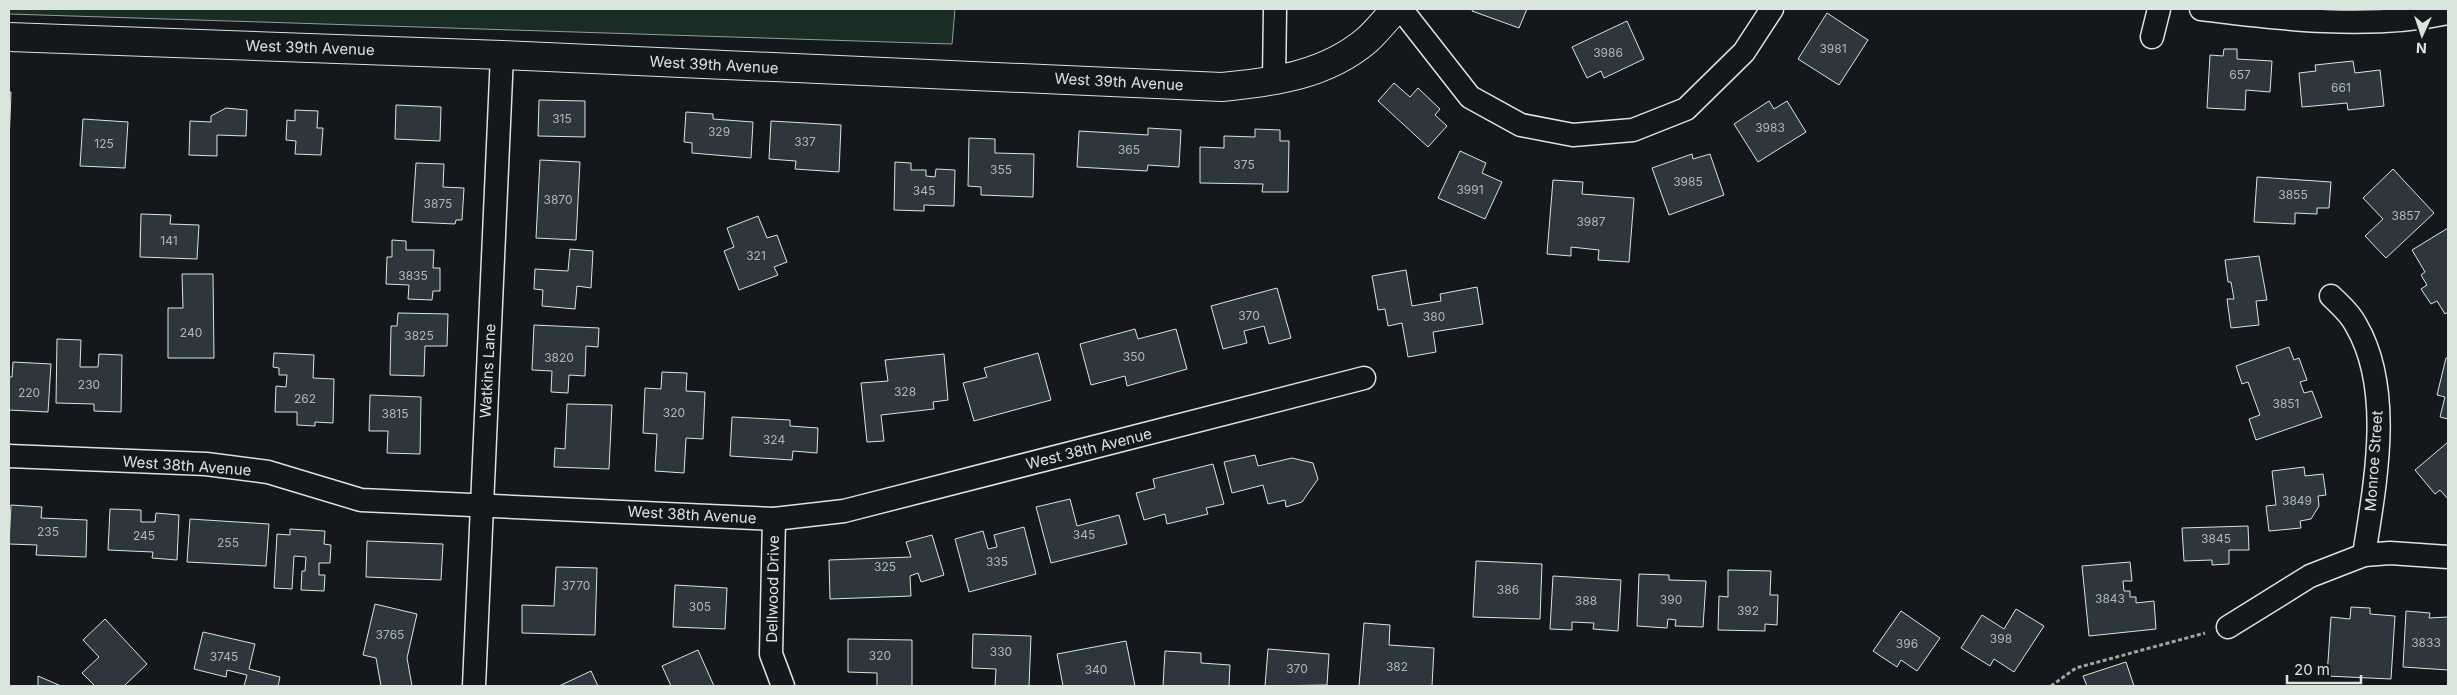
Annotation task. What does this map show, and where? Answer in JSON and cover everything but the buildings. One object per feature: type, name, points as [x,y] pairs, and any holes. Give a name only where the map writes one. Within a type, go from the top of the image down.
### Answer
[{"type":"street","points":[[1274,82],[1275,9]]},
{"type":"street","name":"West 39th Avenue","points":[[9,37],[502,55],[1222,87],[1274,82],[1325,67],[1367,40],[1396,9]]},
{"type":"street","points":[[1401,9],[1470,97],[1521,125],[1573,135],[1632,130],[1686,109],[1744,52],[1772,9]]},
{"type":"street","points":[[2152,37],[2159,9]]},
{"type":"street","points":[[2201,9],[2250,15],[2338,20],[2413,20],[2448,12]]},
{"type":"street","name":"Watkins Lane","points":[[474,686],[502,55]]},
{"type":"street","name":"Monroe Street","points":[[2331,296],[2348,312],[2362,337],[2372,368],[2378,401],[2375,481],[2364,555]]},
{"type":"street","name":"West 38th Avenue","points":[[9,456],[206,464],[268,472],[361,500],[774,519],[844,512],[1364,378]]},
{"type":"street","name":"Dellwood Drive","points":[[774,519],[771,654],[783,686]]},
{"type":"street","points":[[2228,627],[2310,576],[2364,555],[2390,553],[2448,558]]},
{"type":"path","points":[[2051,686],[2076,668],[2228,627]]},
{"type":"green space","points":[[9,9],[955,9],[952,44],[9,14]]}]
